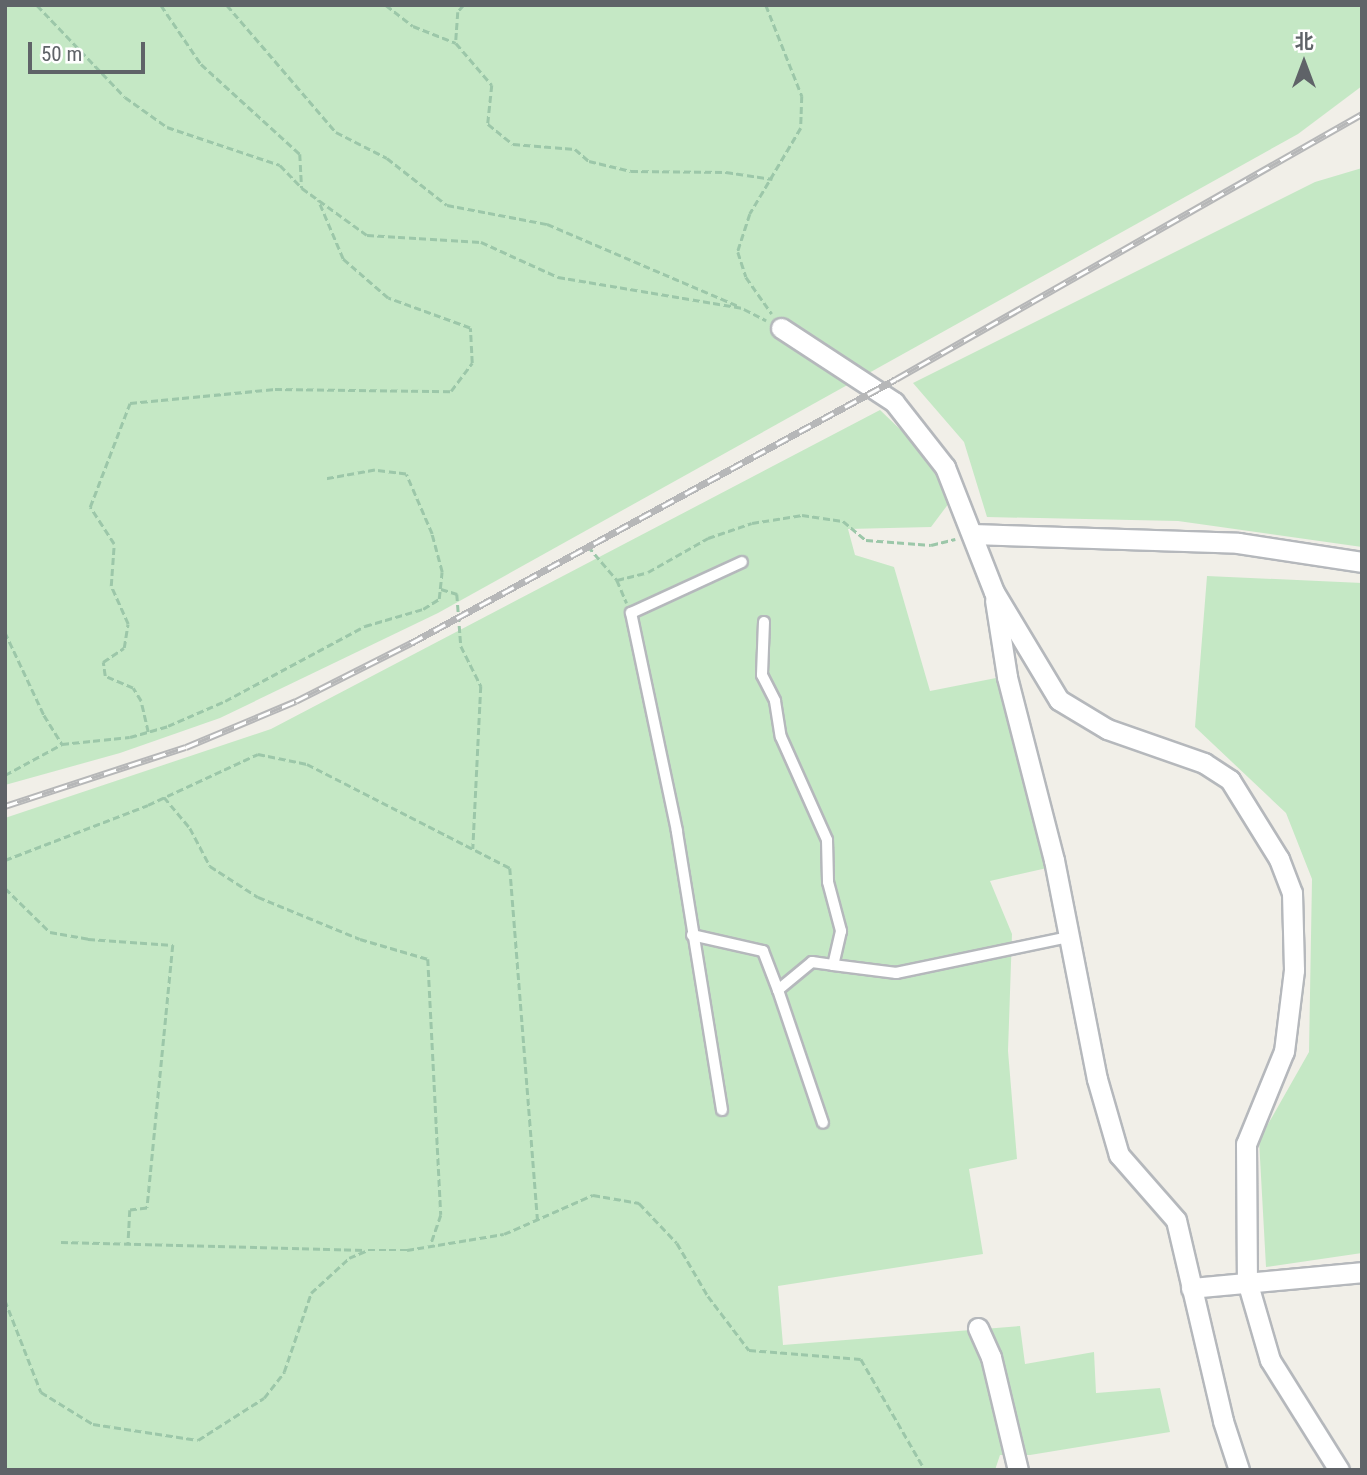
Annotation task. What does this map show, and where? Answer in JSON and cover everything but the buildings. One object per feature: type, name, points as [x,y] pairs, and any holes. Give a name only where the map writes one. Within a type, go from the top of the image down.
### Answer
[{"type":"street","points":[[782,328],[894,402],[945,467],[994,592],[1059,700],[1107,729],[1204,764],[1230,780],[1255,815],[1287,882],[1294,971],[1284,1051],[1246,1144],[1247,1281],[1270,1360],[1339,1470]]},
{"type":"street","points":[[972,534],[1238,543],[1362,562]]},
{"type":"street","points":[[994,592],[1007,677],[1069,936],[1097,1079],[1119,1155],[1177,1220],[1191,1288],[1239,1470]]},
{"type":"street","points":[[1191,1288],[1362,1272]]},
{"type":"street","points":[[978,1328],[991,1357],[1018,1470]]},
{"type":"lane","points":[[722,1110],[671,799],[631,613],[742,562]]},
{"type":"lane","points":[[764,622],[762,675],[775,701],[781,737],[827,840],[828,882],[841,931],[833,965]]},
{"type":"lane","points":[[692,935],[763,951],[823,1122]]},
{"type":"lane","points":[[778,990],[812,962],[896,973],[1069,936]]},
{"type":"path","points":[[37,5],[125,97],[167,127],[280,165],[302,188],[367,235],[481,242],[558,277],[744,308]]},
{"type":"path","points":[[160,5],[201,64],[300,154],[302,188]]},
{"type":"path","points":[[227,5],[335,132],[387,158],[447,205],[547,224],[744,308],[782,328]]},
{"type":"path","points":[[386,5],[413,26],[456,43],[492,85],[488,124],[513,144],[575,149],[589,161],[631,171],[726,172],[772,179]]},
{"type":"path","points":[[456,43],[458,12],[464,5]]},
{"type":"path","points":[[766,5],[802,96],[800,128],[750,214],[738,252],[746,278],[782,328]]},
{"type":"path","points":[[1027,5],[1038,5]]},
{"type":"path","points":[[148,732],[141,701],[133,688],[105,676],[103,662],[124,648],[128,624],[111,586],[114,544],[90,507],[130,403],[275,388],[451,391],[472,363],[470,328],[387,298],[343,259],[318,200]]},
{"type":"path","points":[[5,775],[62,744],[148,732],[225,701],[365,626],[423,609],[439,599],[442,572],[432,534],[406,474],[374,470],[325,479]]},
{"type":"path","points":[[617,580],[648,572],[708,538],[752,523],[802,515],[843,521],[866,540],[930,545],[972,534]]},
{"type":"path","points":[[588,546],[617,580],[631,613]]},
{"type":"path","points":[[440,589],[457,594],[461,646],[481,686],[481,721],[474,766],[473,849]]},
{"type":"path","points":[[5,632],[44,715],[62,744]]},
{"type":"path","points":[[5,860],[164,797],[258,754],[307,764],[510,868],[538,1223]]},
{"type":"path","points":[[164,797],[190,828],[210,866],[258,897],[360,939],[428,959],[440,1215],[430,1246]]},
{"type":"path","points":[[5,888],[50,932],[88,939],[173,944],[147,1208],[130,1210],[128,1243]]},
{"type":"path","points":[[61,1242],[368,1250],[430,1246],[504,1234],[538,1223],[557,1208],[593,1195],[639,1203],[677,1243],[708,1296],[749,1350],[861,1359],[925,1470]]},
{"type":"path","points":[[5,1300],[41,1392],[93,1423],[198,1440],[264,1398],[284,1372],[311,1293],[349,1258],[368,1250]]},
{"type":"green space","points":[[5,5],[1362,5],[1362,86],[1298,134],[438,613],[220,718],[120,753],[5,785]]},
{"type":"green space","points":[[1362,168],[1362,547],[1178,521],[987,517],[964,442],[913,383],[1315,182]]},
{"type":"green space","points":[[880,410],[930,458],[949,503],[931,527],[848,529],[855,555],[894,567],[930,691],[996,678],[1047,868],[990,881],[1012,934],[1008,1051],[1017,1159],[969,1169],[983,1254],[778,1286],[783,1345],[1020,1326],[1025,1364],[1094,1352],[1096,1393],[1160,1388],[1170,1432],[1030,1455],[1000,1455],[995,1470],[5,1470],[5,818],[271,729]]},
{"type":"green space","points":[[1207,576],[1362,583],[1362,1253],[1266,1267],[1259,1140],[1309,1052],[1312,879],[1286,813],[1195,727]]},
{"type":"railway","points":[[5,806],[186,747],[296,701],[411,643],[896,379],[1362,114]]}]
